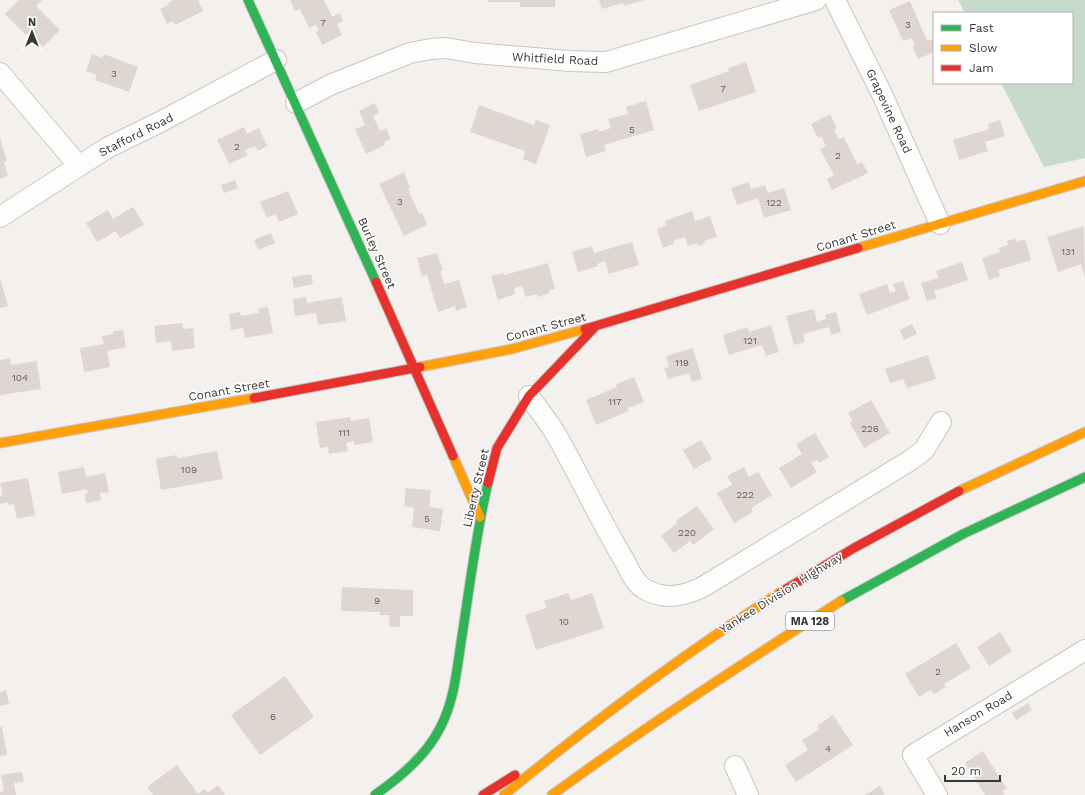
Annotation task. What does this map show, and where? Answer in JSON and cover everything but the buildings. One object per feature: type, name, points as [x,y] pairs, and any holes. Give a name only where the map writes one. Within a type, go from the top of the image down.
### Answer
[{"type":"main road","name":"Burley Street","points":[[248,0],[415,368],[480,517]]},
{"type":"main road","name":"Conant Street","points":[[0,442],[372,377],[512,349],[594,327],[1043,192],[1085,181]]},
{"type":"main road","name":"Liberty Street","points":[[375,795],[394,781],[427,748],[439,731],[454,688],[480,517],[497,448],[529,396],[594,327]]},
{"type":"main road","name":"Yankee Division Highway","points":[[504,795],[564,745],[671,664],[794,584],[908,518],[1085,432]]},
{"type":"main road","name":"MA 128","points":[[552,795],[613,750],[730,671],[845,599],[963,534],[1085,477]]},
{"type":"main road","points":[[483,795],[564,745]]},
{"type":"main road","points":[[561,795],[613,750]]},
{"type":"street","name":"Whitfield Road","points":[[296,103],[330,85],[410,54],[431,49],[446,48],[475,53],[570,61],[606,62],[816,0]]},
{"type":"street","name":"Grapevine Road","points":[[835,0],[881,92],[940,224]]},
{"type":"street","name":"Stafford Road","points":[[0,216],[107,148],[160,122],[276,60]]},
{"type":"street","points":[[0,73],[79,166]]},
{"type":"street","points":[[529,396],[555,434],[634,578],[641,587],[657,595],[672,597],[687,594],[701,588],[911,460],[924,450],[941,422]]},
{"type":"street","name":"Hanson Road","points":[[937,795],[913,754],[1085,650]]},
{"type":"street","points":[[735,766],[748,795]]},
{"type":"green space","points":[[958,0],[1085,0],[1085,158],[1044,167],[1002,84],[1073,84],[1073,12],[964,12]]},
{"type":"traffic: fast","points":[[248,0],[376,282]]},
{"type":"traffic: fast","points":[[841,601],[963,534],[1085,477]]},
{"type":"traffic: fast","points":[[375,795],[394,781],[420,757],[440,728],[449,706],[455,683],[477,540],[488,483]]},
{"type":"traffic: slow","points":[[858,248],[1085,181]]},
{"type":"traffic: slow","points":[[420,367],[512,349],[585,329]]},
{"type":"traffic: slow","points":[[0,443],[254,398]]},
{"type":"traffic: slow","points":[[959,491],[1085,432]]},
{"type":"traffic: slow","points":[[453,456],[480,517]]},
{"type":"traffic: slow","points":[[504,795],[571,741],[674,664],[709,639],[781,592]]},
{"type":"traffic: slow","points":[[552,795],[695,695],[841,601]]},
{"type":"traffic: jam","points":[[585,329],[858,248]]},
{"type":"traffic: jam","points":[[376,282],[453,456]]},
{"type":"traffic: jam","points":[[488,483],[497,448],[529,396],[594,328]]},
{"type":"traffic: jam","points":[[254,398],[420,367]]},
{"type":"traffic: jam","points":[[781,592],[854,548],[959,491]]},
{"type":"traffic: jam","points":[[483,795],[515,775]]}]
